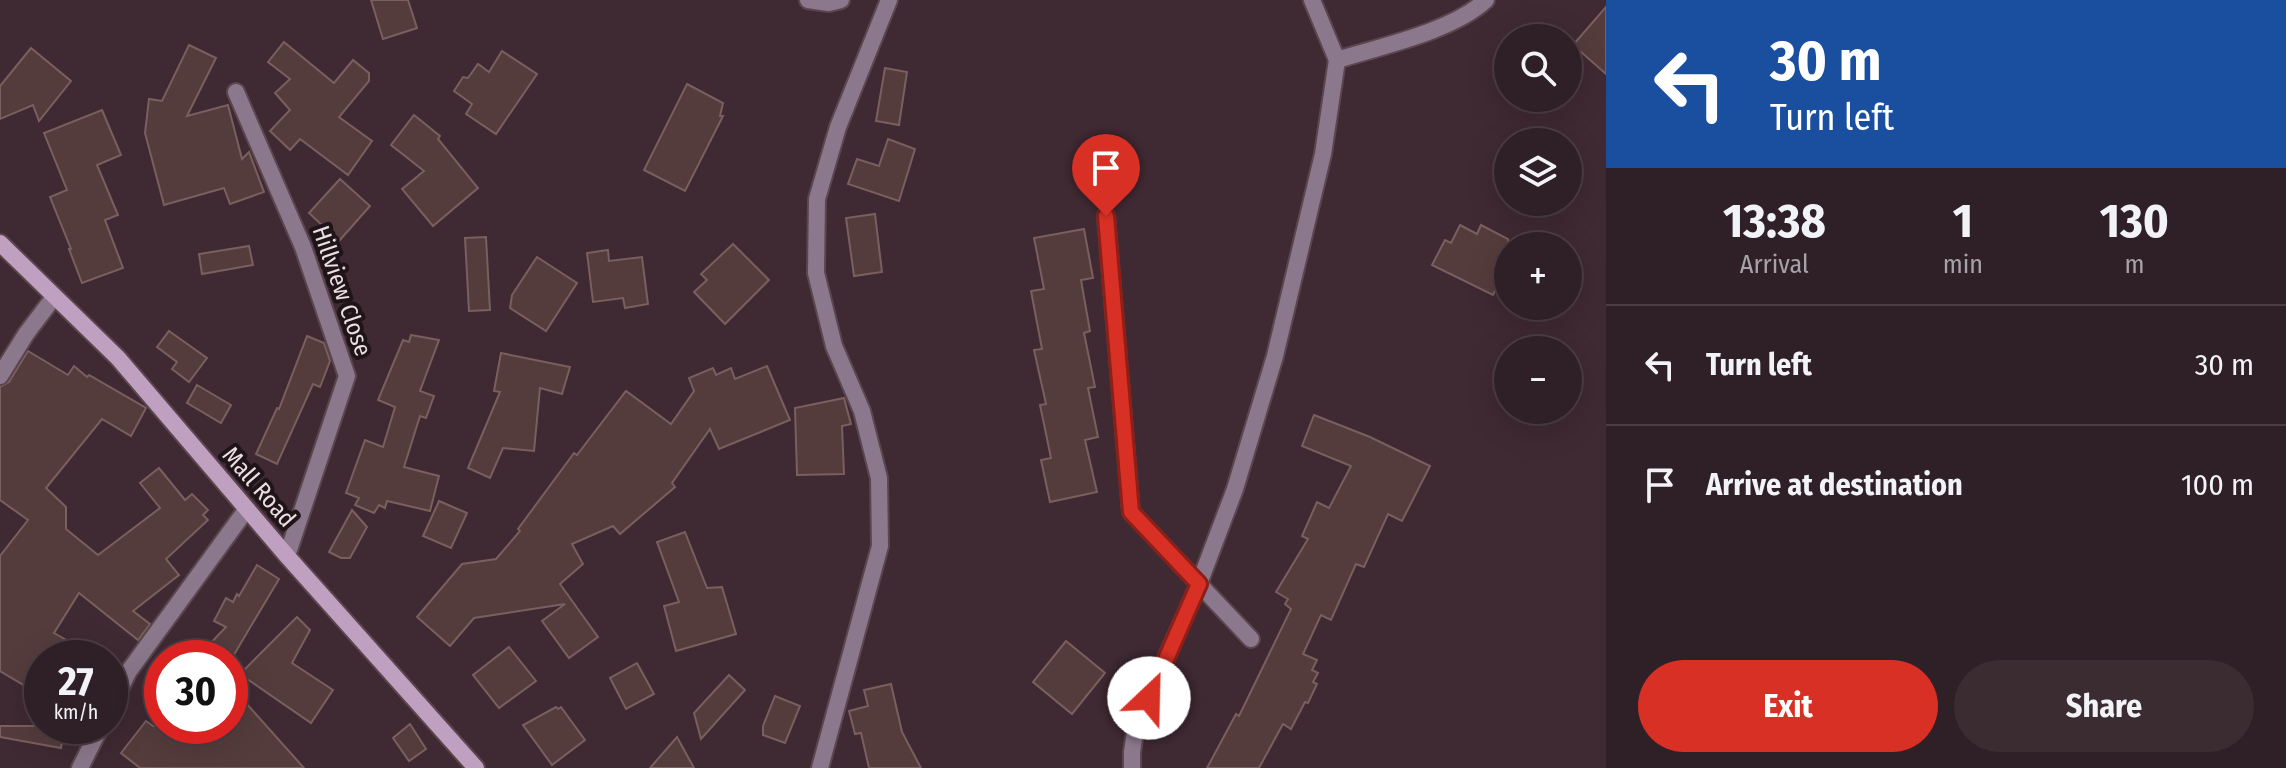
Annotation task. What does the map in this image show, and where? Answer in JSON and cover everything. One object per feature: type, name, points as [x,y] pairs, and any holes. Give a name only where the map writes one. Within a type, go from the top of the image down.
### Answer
[{"type":"street","points":[[808,0],[829,3],[841,0]]},
{"type":"street","points":[[820,768],[880,546],[879,478],[862,411],[834,346],[816,273],[817,199],[838,127],[889,0]]},
{"type":"street","points":[[1132,768],[1136,726],[1199,584],[1235,489],[1275,356],[1323,154],[1337,60],[1312,0]]},
{"type":"street","points":[[1337,60],[1446,25],[1474,11],[1486,0]]},
{"type":"street","name":"Hillview Close","points":[[236,92],[303,247],[347,376],[287,556]]},
{"type":"street","points":[[1106,216],[1131,512],[1251,639]]},
{"type":"street","name":"Mall Road","points":[[0,243],[118,358],[246,510],[476,768]]},
{"type":"street","points":[[0,376],[54,297]]},
{"type":"street","points":[[128,673],[246,510]]},
{"type":"street","points":[[80,768],[92,744]]},
{"type":"building","points":[[371,0],[408,0],[417,28],[383,39]]},
{"type":"building","points":[[1606,7],[1606,74],[1582,53],[1582,35]]},
{"type":"building","points":[[284,42],[334,83],[353,60],[369,73],[369,81],[339,117],[372,141],[348,175],[300,139],[290,150],[270,131],[290,110],[275,93],[290,79],[268,62]]},
{"type":"building","points":[[189,45],[216,58],[187,116],[228,105],[242,159],[249,152],[264,192],[230,204],[224,188],[164,205],[145,133],[149,99],[162,101]]},
{"type":"building","points":[[31,48],[71,81],[39,121],[33,105],[0,119],[0,86]]},
{"type":"building","points":[[502,51],[537,74],[496,134],[466,114],[472,104],[454,91],[463,77],[468,78],[478,64],[489,72]]},
{"type":"building","points":[[885,68],[907,72],[899,125],[876,121]]},
{"type":"building","points":[[687,84],[723,103],[720,116],[723,116],[685,191],[644,170]]},
{"type":"building","points":[[102,110],[121,155],[97,165],[118,215],[105,220],[123,268],[82,283],[50,197],[67,190],[44,133]]},
{"type":"building","points":[[414,115],[440,136],[438,139],[478,188],[433,226],[402,189],[424,171],[391,145]]},
{"type":"building","points":[[888,139],[915,149],[899,201],[848,184],[857,159],[879,166]]},
{"type":"building","points":[[340,179],[370,206],[339,241],[309,213]]},
{"type":"building","points":[[875,214],[882,272],[854,276],[846,218]]},
{"type":"building","points":[[1460,225],[1477,234],[1481,225],[1494,232],[1493,295],[1432,265],[1445,240],[1451,243]]},
{"type":"building","points":[[1084,229],[1093,278],[1081,280],[1090,331],[1084,333],[1095,387],[1088,388],[1098,437],[1085,440],[1097,492],[1050,502],[1041,460],[1051,458],[1040,405],[1046,404],[1034,350],[1042,349],[1031,291],[1044,289],[1034,238]]},
{"type":"building","points":[[486,237],[490,310],[469,311],[465,238]]},
{"type":"building","points":[[733,244],[769,280],[725,324],[694,292],[707,280],[701,274]]},
{"type":"building","points":[[249,246],[253,265],[202,274],[199,254]]},
{"type":"building","points":[[608,250],[609,261],[642,257],[648,304],[625,308],[623,298],[593,302],[587,253]]},
{"type":"building","points":[[537,257],[577,283],[546,331],[510,308],[512,295]]},
{"type":"building","points":[[169,331],[207,358],[189,382],[172,369],[177,362],[157,347]]},
{"type":"building","points":[[411,335],[439,340],[420,391],[434,396],[426,418],[420,416],[404,467],[439,476],[430,511],[387,501],[385,508],[379,505],[374,513],[355,505],[359,498],[346,493],[365,440],[383,447],[395,407],[378,400],[403,340],[409,342]]},
{"type":"building","points":[[307,336],[324,343],[330,361],[320,387],[313,384],[277,464],[256,454],[279,409]]},
{"type":"building","points":[[28,351],[68,375],[74,366],[87,377],[89,375],[146,408],[131,436],[102,419],[46,488],[66,507],[66,529],[98,555],[160,508],[140,483],[159,468],[185,500],[192,494],[208,510],[203,515],[208,520],[166,559],[179,575],[133,611],[150,624],[138,640],[79,593],[54,633],[66,640],[24,640],[24,685],[0,671],[0,556],[28,520],[0,500],[0,387],[9,382]]},
{"type":"building","points":[[501,353],[570,367],[562,394],[540,388],[534,451],[503,448],[490,478],[468,468],[500,392],[494,391]]},
{"type":"building","points":[[767,366],[790,420],[719,449],[710,429],[672,483],[675,487],[620,534],[613,526],[572,544],[583,564],[560,584],[598,637],[569,658],[542,621],[565,604],[474,618],[450,646],[417,617],[462,564],[496,559],[520,531],[518,529],[574,453],[577,455],[626,391],[671,424],[694,391],[689,378],[713,368],[716,375],[731,368],[735,379]]},
{"type":"building","points":[[197,385],[231,405],[221,423],[187,403]]},
{"type":"building","points":[[844,398],[851,424],[842,426],[844,474],[797,475],[795,408]]},
{"type":"building","points":[[1314,415],[1430,466],[1402,521],[1388,514],[1364,567],[1356,564],[1331,620],[1321,615],[1303,654],[1317,660],[1312,670],[1318,673],[1313,682],[1317,684],[1291,729],[1283,724],[1259,768],[1207,768],[1236,714],[1239,716],[1291,609],[1285,604],[1288,599],[1276,592],[1308,539],[1302,536],[1317,502],[1329,508],[1351,466],[1302,446]]},
{"type":"building","points":[[439,501],[467,513],[451,548],[423,536]]},
{"type":"building","points":[[352,510],[367,527],[350,558],[341,558],[329,552]]},
{"type":"building","points":[[685,532],[707,588],[722,587],[736,634],[676,651],[664,606],[679,602],[657,542]]},
{"type":"building","points":[[257,565],[279,579],[243,640],[214,640],[226,627],[214,621],[226,598],[233,602],[237,594],[239,596]]},
{"type":"building","points":[[297,617],[310,630],[292,663],[333,690],[311,723],[248,680],[248,666]]},
{"type":"building","points":[[1066,641],[1105,673],[1072,714],[1033,682]]},
{"type":"building","points":[[509,647],[536,681],[499,708],[473,675]]},
{"type":"building","points":[[637,663],[654,694],[626,709],[610,678]]},
{"type":"building","points":[[729,675],[745,690],[701,739],[694,713]]},
{"type":"building","points":[[891,684],[902,732],[921,768],[869,768],[861,733],[855,734],[849,711],[868,706],[864,690]]},
{"type":"building","points":[[775,696],[800,706],[785,743],[763,735],[763,726]]},
{"type":"building","points":[[248,705],[304,768],[140,768],[121,753],[144,724],[144,744],[248,744]]},
{"type":"building","points":[[561,707],[585,740],[552,765],[523,725]]},
{"type":"building","points":[[410,724],[426,749],[409,761],[393,738]]},
{"type":"building","points":[[0,726],[24,726],[24,741],[0,737]]},
{"type":"building","points":[[677,737],[694,768],[650,768]]},
{"type":"building","points":[[39,744],[62,744],[61,748]]},
{"type":"route","points":[[1106,216],[1131,512],[1199,584],[1149,698]]}]
